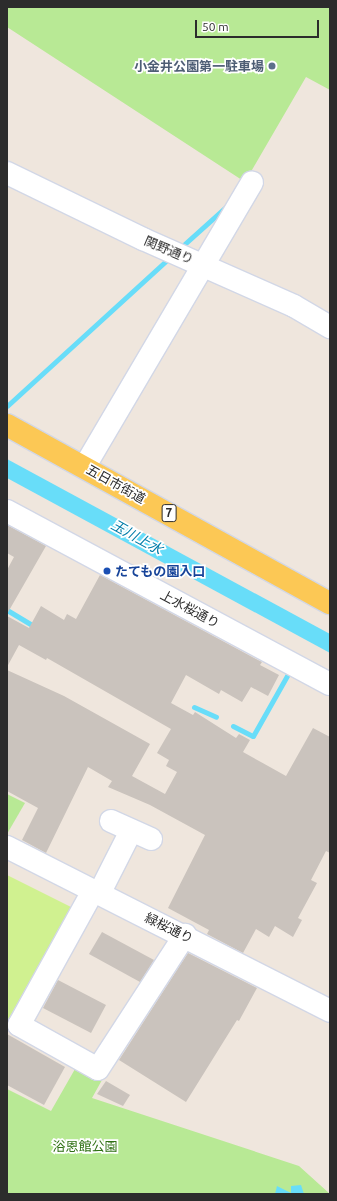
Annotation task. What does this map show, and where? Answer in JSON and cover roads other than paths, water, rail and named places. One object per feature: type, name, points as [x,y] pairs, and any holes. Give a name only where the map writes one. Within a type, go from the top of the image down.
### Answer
[{"type":"main road","name":"五日市街道","points":[[7,425],[85,466],[330,602]]},
{"type":"street","name":"関野通り","points":[[7,173],[143,239],[203,264],[294,306],[330,327]]},
{"type":"street","points":[[85,466],[252,183]]},
{"type":"street","name":"上水桜通り","points":[[7,511],[330,684]]},
{"type":"street","points":[[111,821],[141,835],[96,892],[19,1025],[98,1069],[185,935]]},
{"type":"street","name":"緑桜通り","points":[[7,847],[185,935],[330,1011]]},
{"type":"water","name":"玉川上水","points":[[7,459],[330,634],[330,653],[7,478]]},
{"type":"water","points":[[301,1185],[304,1194],[275,1194],[277,1186],[291,1193],[291,1186]]},
{"type":"waterway","points":[[179,249],[228,205]]},
{"type":"waterway","points":[[7,406],[170,257]]},
{"type":"waterway","points":[[7,610],[35,627]]},
{"type":"waterway","points":[[233,726],[253,736],[289,672],[292,674]]},
{"type":"waterway","points":[[194,707],[216,717]]},
{"type":"place","name":"小金井公園第一駐車場","points":[[272,66]]},
{"type":"place","name":"たてもの園入口","points":[[107,571]]},
{"type":"park label","name":"浴恩館公園","points":[[85,1146]]}]
